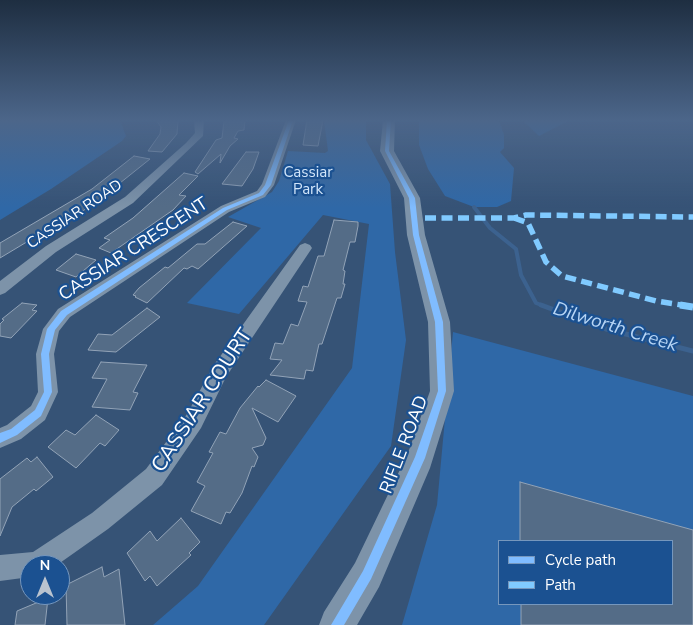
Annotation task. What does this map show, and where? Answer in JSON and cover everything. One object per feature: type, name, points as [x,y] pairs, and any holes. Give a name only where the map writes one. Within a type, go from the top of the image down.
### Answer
[{"type":"street","name":"CASSIAR ROAD","points":[[0,289],[52,249],[129,200],[185,149]]},
{"type":"street","name":"CASSIAR CRESCENT","points":[[0,438],[14,432],[38,413],[48,392],[45,354],[51,329],[64,313],[225,209],[261,194],[268,184],[281,149]]},
{"type":"street","name":"RIFLE ROAD","points":[[336,625],[367,575],[420,458],[442,391],[438,322],[416,235],[412,198],[387,149]]},
{"type":"street","name":"CASSIAR COURT","points":[[0,568],[37,564],[100,521],[154,477],[194,421],[220,371],[304,248]]},
{"type":"green space","points":[[0,149],[110,149],[51,189],[0,220]]},
{"type":"green space","name":"Cassiar Park","points":[[328,149],[371,149],[390,184],[395,252],[406,340],[391,446],[264,625],[153,625],[198,586],[352,368],[369,224],[323,215],[239,314],[187,303],[261,228],[228,217],[272,192],[279,181],[288,151],[325,153]]},
{"type":"green space","points":[[421,149],[503,149],[500,152],[514,168],[511,201],[497,207],[474,207],[445,196],[428,169]]},
{"type":"green space","points":[[453,332],[693,396],[693,625],[402,625],[437,505]]},
{"type":"building","points":[[149,149],[164,149],[162,152],[148,151]]},
{"type":"building","points":[[210,149],[228,149],[220,163],[221,154],[198,174],[195,172]]},
{"type":"building","points":[[246,152],[259,152],[253,169],[242,186],[222,184]]},
{"type":"building","points":[[134,156],[150,159],[95,203],[0,258],[0,243],[92,189]]},
{"type":"building","points":[[184,173],[198,176],[179,195],[186,196],[173,210],[111,253],[99,248],[110,240],[104,238],[133,218]]},
{"type":"building","points":[[334,220],[358,222],[358,226],[355,242],[350,242],[343,270],[345,271],[343,284],[345,284],[341,298],[337,298],[322,344],[319,344],[313,371],[306,370],[304,379],[270,375],[282,360],[270,359],[275,343],[283,344],[291,324],[298,326],[307,302],[298,301],[303,286],[308,287],[318,256],[324,256]]},
{"type":"building","points":[[233,222],[247,226],[198,269],[192,266],[187,269],[184,268],[147,303],[133,295],[165,267],[168,268],[197,244],[205,244]]},
{"type":"building","points":[[76,254],[96,260],[76,277],[56,270]]},
{"type":"building","points":[[22,303],[37,305],[32,310],[37,311],[11,338],[0,336],[0,324],[4,320],[2,319]]},
{"type":"building","points":[[147,308],[160,317],[116,352],[88,350],[98,334],[112,335]]},
{"type":"building","points":[[101,362],[147,365],[133,392],[138,393],[130,410],[92,407],[107,379],[92,378]]},
{"type":"building","points":[[266,380],[296,396],[278,422],[252,408],[266,438],[263,445],[252,448],[258,457],[254,467],[252,466],[242,493],[230,513],[226,512],[221,524],[191,511],[205,486],[197,482],[213,453],[209,452],[220,432],[226,434],[240,408],[258,386]]},
{"type":"building","points":[[96,415],[119,430],[105,446],[100,443],[76,468],[48,447],[66,430],[75,435]]},
{"type":"building","points":[[37,457],[53,477],[36,491],[34,489],[12,507],[0,536],[0,479],[27,458],[31,462]]},
{"type":"building","points":[[520,482],[693,530],[693,625],[521,625],[521,605],[673,605],[673,540],[520,540]]},
{"type":"building","points":[[181,518],[200,542],[189,553],[191,555],[157,586],[150,576],[145,581],[127,553],[150,531],[157,541]]},
{"type":"building","points":[[102,567],[104,577],[119,569],[125,625],[67,625],[66,605],[70,605],[70,583]]},
{"type":"building","points":[[31,605],[47,605],[45,625],[15,625],[17,611]]},
{"type":"waterway","name":"Dilworth Creek","points":[[474,207],[490,228],[516,249],[521,275],[536,303],[544,306]]},
{"type":"waterway","name":"Dilworth Creek","points":[[541,305],[606,329],[693,351]]},
{"type":"marked path","points":[[425,218],[514,218],[526,215],[693,217]]},
{"type":"marked path","points":[[514,218],[528,223],[546,262],[562,276],[656,301],[693,307]]},
{"type":"cycle path","points":[[0,438],[14,432],[38,413],[48,392],[45,354],[51,329],[64,313],[225,209],[261,194],[268,185],[281,149]]},
{"type":"cycle path","points":[[337,625],[367,575],[420,458],[442,391],[439,322],[416,235],[412,198],[387,149]]}]
